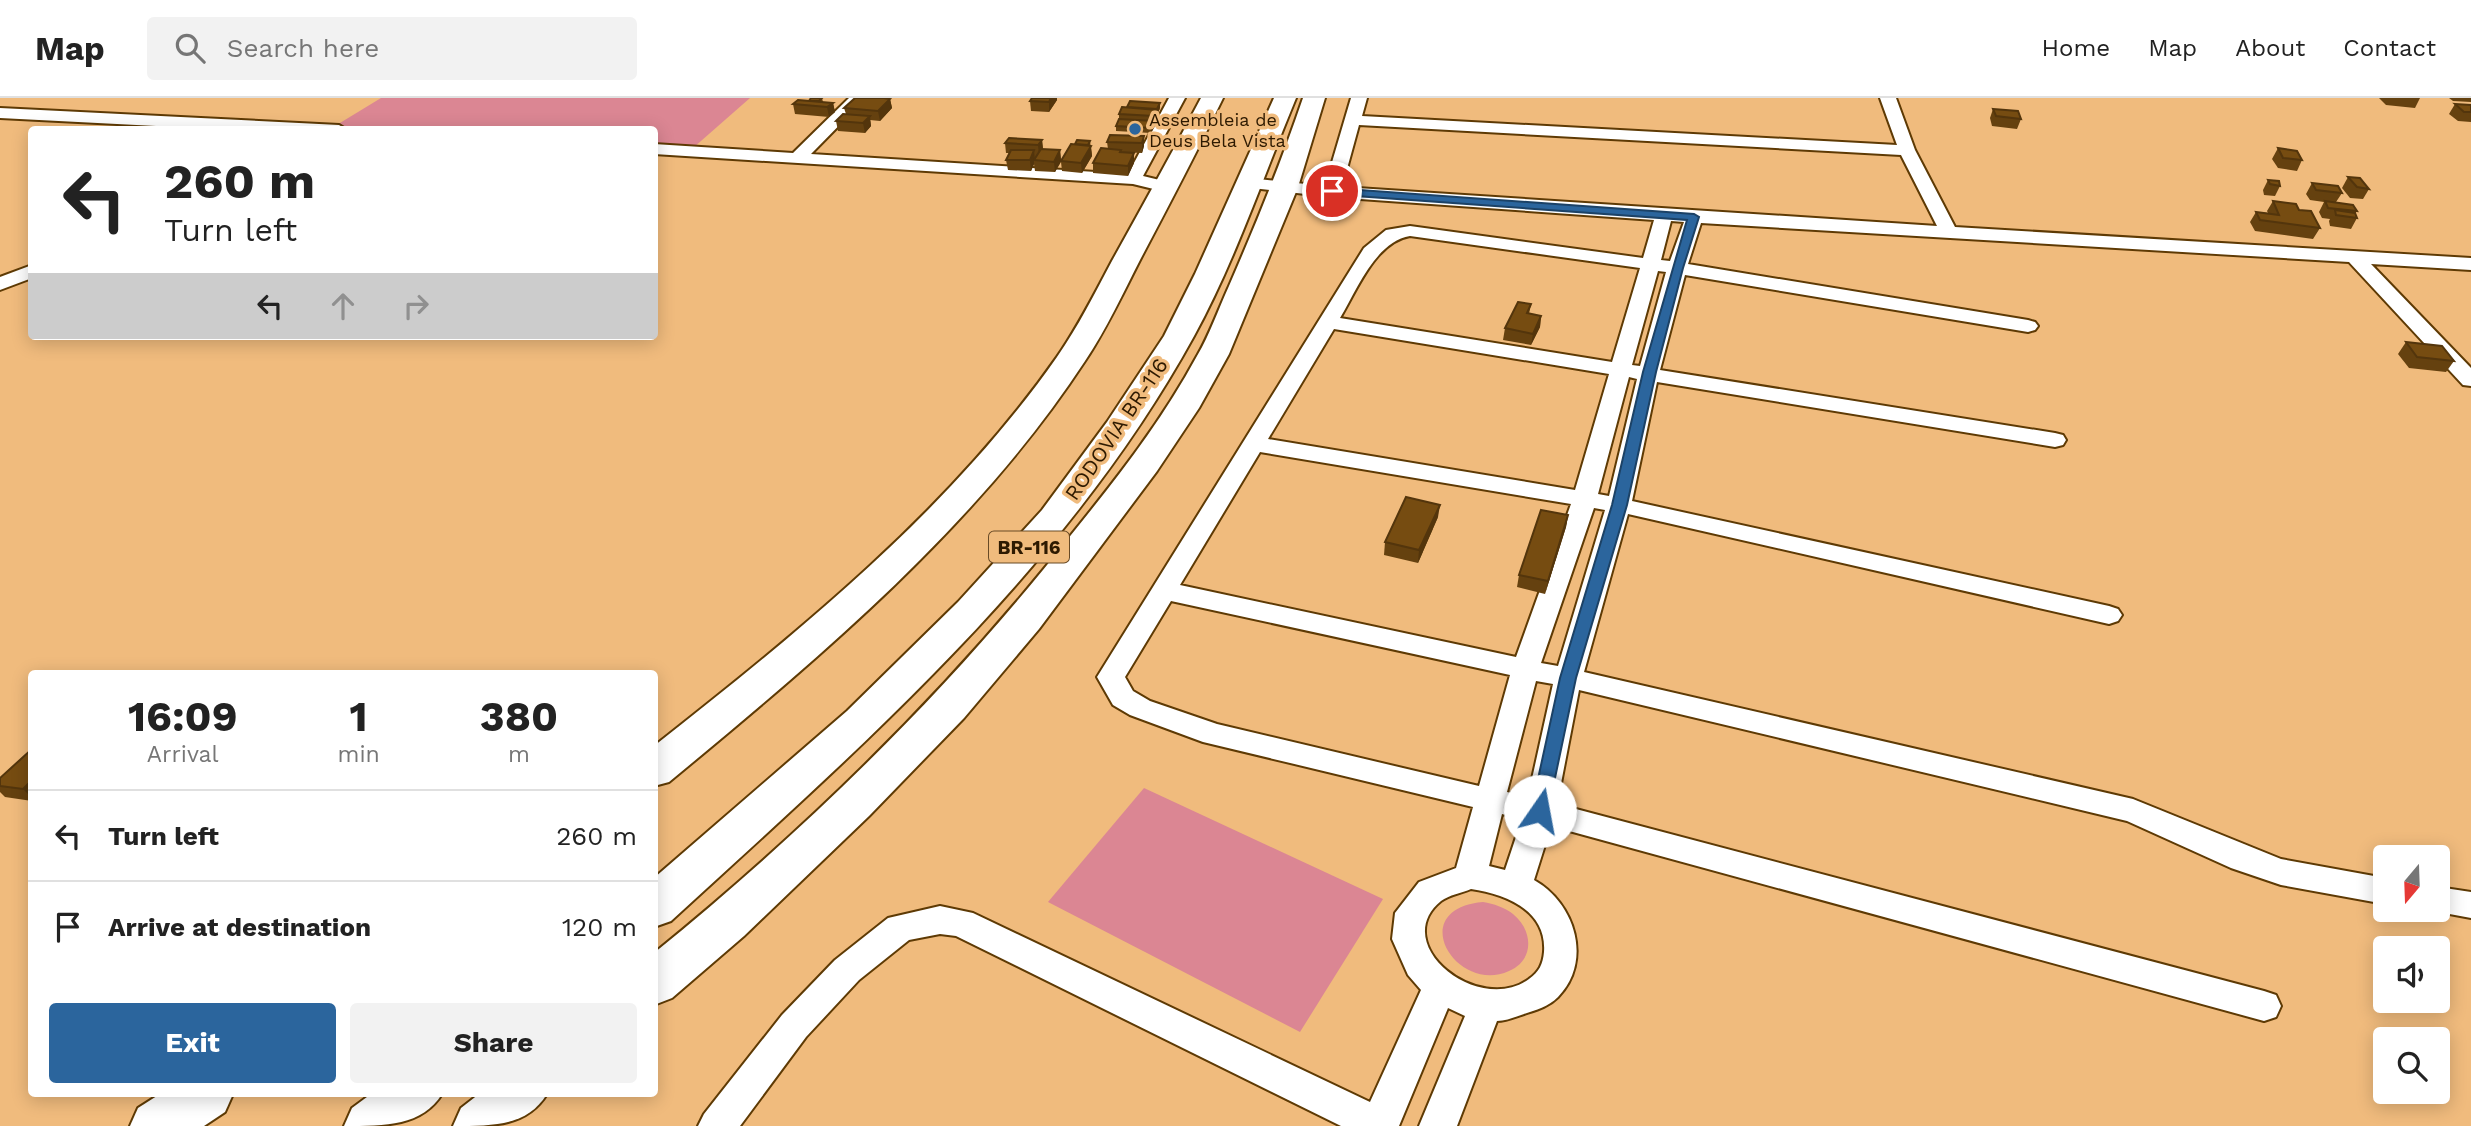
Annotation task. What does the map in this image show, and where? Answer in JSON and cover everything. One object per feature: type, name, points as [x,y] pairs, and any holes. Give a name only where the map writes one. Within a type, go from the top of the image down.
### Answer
[{"type":"highway","points":[[658,767],[811,640],[913,543],[1059,377],[1085,338],[1212,98]]},
{"type":"highway","name":"RODOVIA BR-116","points":[[658,902],[862,722],[972,611],[1055,518],[1121,426],[1179,336],[1285,98]]},
{"type":"highway","points":[[658,980],[727,922],[853,804],[949,707],[1026,620],[1145,464],[1183,408],[1214,354],[1285,187],[1314,98]]},
{"type":"highway","points":[[157,1126],[201,1097]]},
{"type":"highway","points":[[371,1126],[411,1097]]},
{"type":"highway","points":[[481,1126],[516,1097]]},
{"type":"street","points":[[797,158],[858,98]]},
{"type":"street","points":[[1133,179],[1177,98]]},
{"type":"street","points":[[1332,191],[1359,98]]},
{"type":"street","points":[[1888,98],[1907,150],[1948,232]]},
{"type":"street","points":[[0,113],[259,126]]},
{"type":"street","points":[[1352,120],[1907,150]]},
{"type":"street","points":[[658,149],[1133,179],[1166,187]]},
{"type":"street","points":[[1248,183],[1694,217],[2471,264]]},
{"type":"street","points":[[1470,876],[1525,670],[1584,501],[1664,215]]},
{"type":"street","points":[[1516,886],[1540,811],[1568,678],[1619,505],[1649,372],[1677,268],[1694,217]]},
{"type":"street","points":[[2028,326],[1677,268],[1400,232],[1385,237],[1371,252],[1326,322],[1256,444],[1111,677],[1123,698],[1140,708],[1213,734],[1490,802],[1540,811],[2264,1006]]},
{"type":"street","points":[[2356,258],[2471,380]]},
{"type":"street","points":[[0,284],[28,273]]},
{"type":"street","points":[[1326,322],[1649,372],[2056,440]]},
{"type":"street","points":[[1256,444],[1619,505],[2109,615]]},
{"type":"street","points":[[1166,591],[1568,678],[2133,811],[2204,839],[2242,859],[2281,872],[2373,889]]},
{"type":"street","points":[[1470,876],[1494,879],[1516,886],[1536,898],[1550,914],[1560,932],[1562,951],[1559,970],[1548,986],[1531,998],[1510,1005],[1486,1006],[1463,1000],[1439,988],[1421,970],[1410,948],[1408,927],[1414,908],[1428,891],[1447,881],[1470,876]]},
{"type":"street","points":[[2450,902],[2471,905]]},
{"type":"street","points":[[716,1126],[794,1026],[846,970],[901,928],[940,920],[961,923],[1379,1126],[1439,988]]},
{"type":"street","points":[[1438,1126],[1486,1006]]},
{"type":"shaded area","points":[[381,98],[750,98],[693,148],[658,145],[658,126],[335,126]]},
{"type":"shaded area","points":[[1144,788],[1383,899],[1300,1032],[1048,902]]},
{"type":"shaded area","points":[[1483,902],[1510,912],[1524,928],[1527,952],[1523,960],[1509,971],[1489,975],[1471,971],[1457,962],[1446,948],[1443,933],[1446,919],[1459,908]]},
{"type":"building","points":[[811,98],[822,98],[819,101],[809,101]]},
{"type":"building","points":[[855,98],[890,99],[878,111],[844,108]]},
{"type":"building","points":[[1032,98],[1051,98],[1049,102],[1030,101]]},
{"type":"building","points":[[798,100],[833,103],[827,107],[793,104]]},
{"type":"building","points":[[1130,101],[1160,103],[1157,109],[1127,107]]},
{"type":"building","points":[[2455,104],[2471,105],[2471,112],[2464,112]]},
{"type":"building","points":[[1122,107],[1158,110],[1154,116],[1119,114]]},
{"type":"building","points":[[1993,109],[2018,111],[2021,119],[1996,116]]},
{"type":"building","points":[[843,114],[870,116],[863,123],[836,121]]},
{"type":"building","points":[[1119,119],[1154,121],[1151,128],[1116,126]]},
{"type":"building","points":[[1110,135],[1144,136],[1142,143],[1107,142]]},
{"type":"building","points":[[1009,138],[1042,140],[1038,145],[1005,143]]},
{"type":"building","points":[[1077,140],[1090,141],[1088,145],[1075,144]]},
{"type":"building","points":[[1071,144],[1091,146],[1081,163],[1061,161]]},
{"type":"building","points":[[1101,148],[1134,153],[1128,166],[1093,163]]},
{"type":"building","points":[[2278,148],[2297,151],[2302,160],[2283,158]]},
{"type":"building","points":[[1041,149],[1060,150],[1054,162],[1034,160]]},
{"type":"building","points":[[1011,150],[1034,150],[1030,160],[1006,160]]},
{"type":"building","points":[[2348,177],[2360,178],[2369,189],[2357,187]]},
{"type":"building","points":[[2268,180],[2279,181],[2280,186],[2270,184]]},
{"type":"building","points":[[2312,183],[2338,186],[2342,193],[2316,190]]},
{"type":"building","points":[[2273,201],[2296,204],[2299,210],[2311,211],[2320,228],[2260,220],[2256,212],[2279,215]]},
{"type":"building","points":[[2325,201],[2353,205],[2357,211],[2328,208]]},
{"type":"building","points":[[2335,210],[2355,213],[2357,218],[2336,215]]},
{"type":"building","points":[[1518,302],[1531,304],[1527,313],[1541,316],[1533,334],[1505,328]]},
{"type":"building","points":[[2406,342],[2442,346],[2454,361],[2417,357]]},
{"type":"building","points":[[1406,497],[1440,505],[1419,550],[1385,542]]},
{"type":"building","points":[[1541,510],[1568,515],[1548,581],[1519,575]]},
{"type":"building","points":[[28,753],[28,784],[23,789],[0,786],[0,778]]},
{"type":"place","name":"Assembleia de Deus Bela Vista","points":[[1135,129]]},
{"type":"route","points":[[1332,191],[1694,217],[1677,268],[1649,372],[1619,505],[1568,678],[1540,811]]}]
